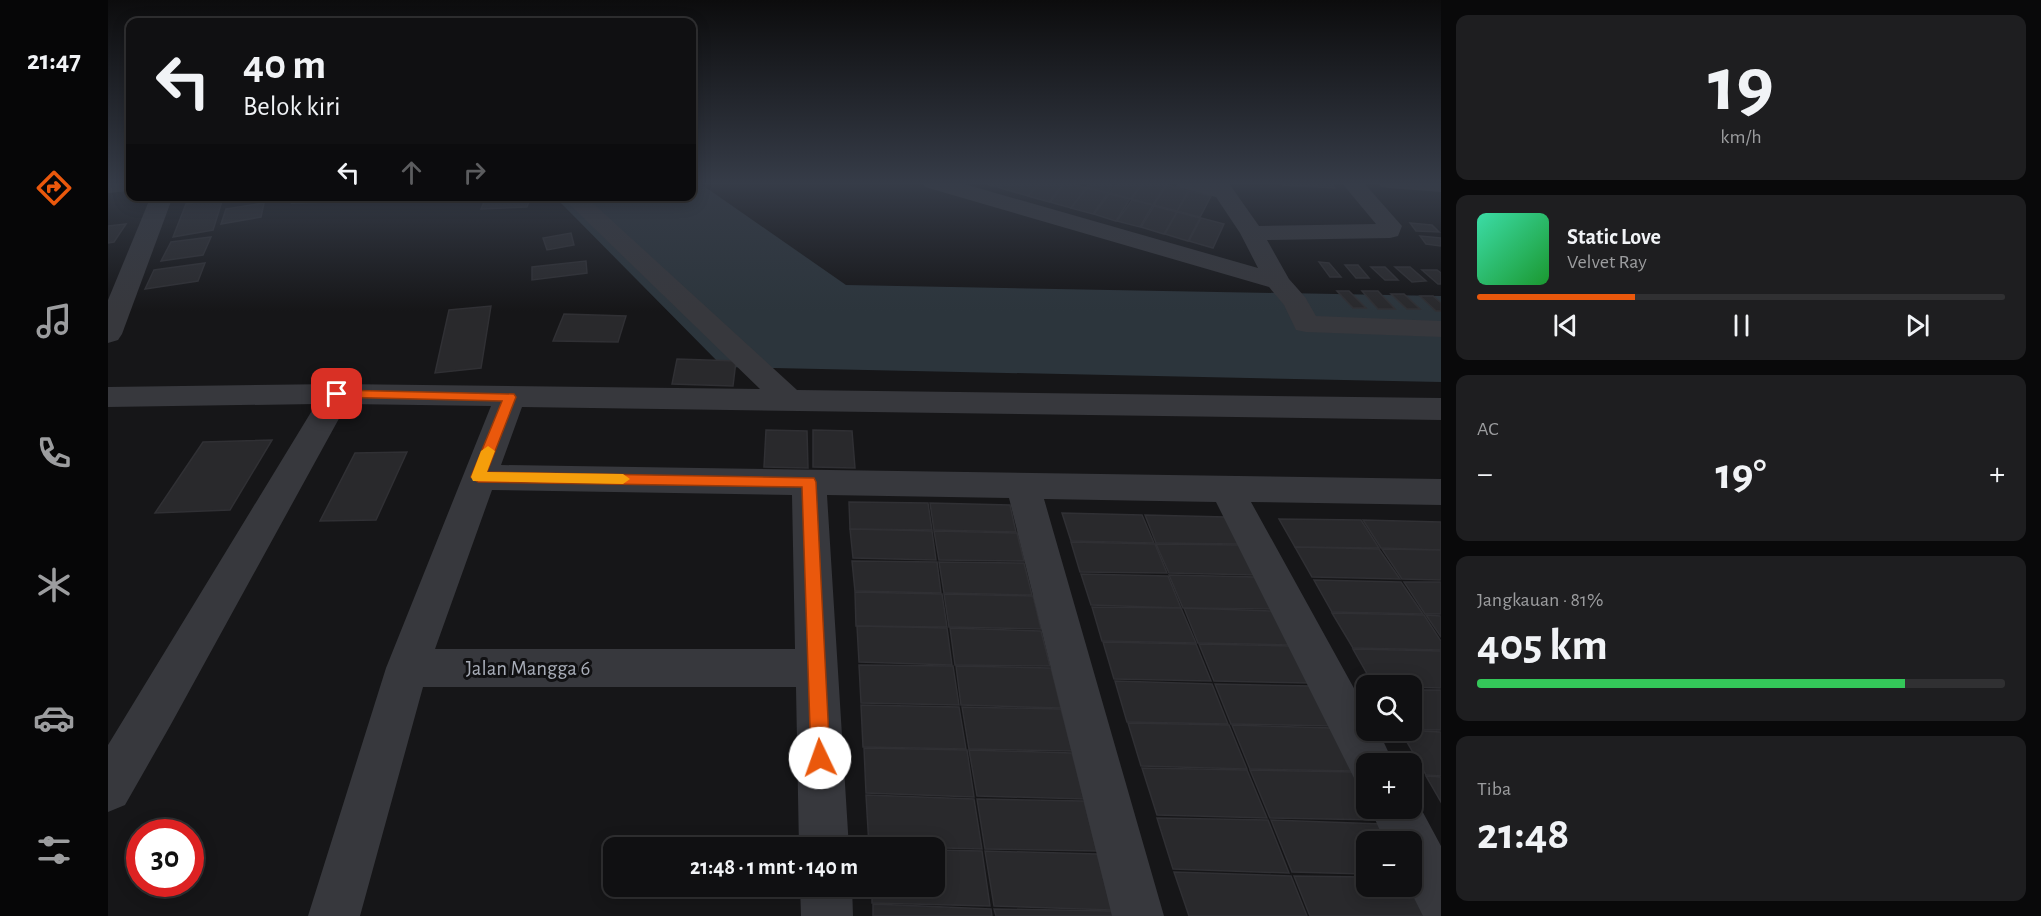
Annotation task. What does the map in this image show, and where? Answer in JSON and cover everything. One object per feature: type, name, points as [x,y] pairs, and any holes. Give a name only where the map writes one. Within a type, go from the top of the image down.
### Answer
[{"type":"street","points":[[108,334],[151,225]]},
{"type":"street","points":[[603,225],[789,400]]},
{"type":"street","points":[[1080,225],[1278,282]]},
{"type":"street","points":[[1246,225],[1278,282],[1296,303],[1306,324],[1441,329]]},
{"type":"street","points":[[1252,233],[1390,231],[1389,225]]},
{"type":"street","points":[[108,397],[337,394],[1441,409]]},
{"type":"street","points":[[108,788],[155,711],[337,394]]},
{"type":"street","points":[[334,916],[407,668],[510,397]]},
{"type":"street","points":[[472,494],[809,482],[1440,493]]},
{"type":"street","points":[[809,482],[824,837]]},
{"type":"street","points":[[1023,486],[1138,916]]},
{"type":"street","points":[[1228,490],[1365,753]]},
{"type":"street","name":"Jalan Mangga 6","points":[[407,668],[816,668]]},
{"type":"street","points":[[1400,819],[1441,898]]},
{"type":"street","points":[[826,897],[827,916]]},
{"type":"shaded area","points":[[582,225],[759,225],[846,285],[1441,296],[1441,382],[723,367]]},
{"type":"building","points":[[126,225],[114,242],[108,243],[108,226]]},
{"type":"building","points":[[178,225],[215,225],[213,230],[173,237]]},
{"type":"building","points":[[1142,225],[1169,225],[1164,234],[1141,227]]},
{"type":"building","points":[[1170,225],[1196,225],[1188,241],[1165,234]]},
{"type":"building","points":[[1197,225],[1224,225],[1213,248],[1189,241]]},
{"type":"building","points":[[1411,225],[1432,225],[1439,232],[1416,231]]},
{"type":"building","points":[[571,233],[574,245],[547,250],[543,238]]},
{"type":"building","points":[[1420,236],[1441,238],[1441,246],[1426,244]]},
{"type":"building","points":[[211,237],[203,255],[161,261],[171,242]]},
{"type":"building","points":[[586,261],[587,273],[532,280],[532,267]]},
{"type":"building","points":[[1319,262],[1329,263],[1341,277],[1330,277]]},
{"type":"building","points":[[205,263],[198,281],[145,289],[154,270]]},
{"type":"building","points":[[1345,265],[1358,265],[1369,278],[1356,278]]},
{"type":"building","points":[[1371,267],[1385,267],[1398,280],[1385,280]]},
{"type":"building","points":[[1395,267],[1410,267],[1426,281],[1412,282]]},
{"type":"building","points":[[1422,270],[1437,270],[1441,273],[1441,284],[1438,284]]},
{"type":"building","points":[[1337,291],[1349,291],[1366,308],[1353,308]]},
{"type":"building","points":[[1362,291],[1378,291],[1395,309],[1378,309]]},
{"type":"building","points":[[1391,294],[1404,294],[1420,309],[1407,309]]},
{"type":"building","points":[[1420,296],[1433,296],[1441,303],[1441,311],[1436,311]]},
{"type":"building","points":[[491,306],[481,368],[435,373],[449,310]]},
{"type":"building","points":[[564,314],[626,316],[618,342],[553,341]]},
{"type":"building","points":[[677,359],[736,361],[733,386],[672,384]]},
{"type":"building","points":[[766,430],[807,431],[808,468],[764,467]]},
{"type":"building","points":[[813,430],[852,431],[855,468],[813,467]]},
{"type":"building","points":[[272,440],[230,510],[155,513],[203,442]]},
{"type":"building","points":[[407,452],[376,520],[320,521],[355,453]]},
{"type":"building","points":[[849,502],[928,503],[932,530],[850,529]]},
{"type":"building","points":[[930,503],[1010,505],[1016,532],[934,530]]},
{"type":"building","points":[[1062,513],[1142,515],[1154,543],[1071,541]]},
{"type":"building","points":[[1145,515],[1226,517],[1240,544],[1156,543]]},
{"type":"building","points":[[1279,519],[1361,520],[1379,548],[1295,547]]},
{"type":"building","points":[[1363,520],[1441,522],[1441,550],[1381,548]]},
{"type":"building","points":[[850,529],[932,531],[936,560],[853,558]]},
{"type":"building","points":[[934,531],[1017,533],[1024,561],[939,560]]},
{"type":"building","points":[[1071,542],[1155,544],[1167,573],[1080,572]]},
{"type":"building","points":[[1156,544],[1240,545],[1255,575],[1169,573]]},
{"type":"building","points":[[1295,547],[1379,549],[1400,579],[1312,577]]},
{"type":"building","points":[[1382,549],[1441,550],[1441,580],[1402,579]]},
{"type":"building","points":[[852,561],[937,562],[941,593],[855,591]]},
{"type":"building","points":[[939,562],[1024,563],[1032,595],[944,593]]},
{"type":"building","points":[[1081,574],[1168,576],[1181,608],[1091,605]]},
{"type":"building","points":[[1169,575],[1257,577],[1273,609],[1183,608]]},
{"type":"building","points":[[1314,580],[1401,582],[1423,614],[1332,612]]},
{"type":"building","points":[[1404,582],[1441,582],[1441,614],[1425,614]]},
{"type":"building","points":[[855,592],[942,594],[947,627],[856,626]]},
{"type":"building","points":[[944,594],[1033,596],[1041,629],[949,627]]},
{"type":"building","points":[[1092,607],[1181,608],[1196,643],[1102,641]]},
{"type":"building","points":[[1184,608],[1273,611],[1291,645],[1198,643]]},
{"type":"building","points":[[1332,613],[1424,615],[1441,641],[1441,650],[1353,648]]},
{"type":"building","points":[[1426,615],[1441,616],[1441,637]]},
{"type":"building","points":[[857,626],[947,628],[952,665],[859,662]]},
{"type":"building","points":[[950,628],[1041,631],[1050,666],[955,665]]},
{"type":"building","points":[[1103,642],[1196,644],[1211,681],[1114,679]]},
{"type":"building","points":[[1199,644],[1291,646],[1310,683],[1214,681]]},
{"type":"building","points":[[1353,649],[1441,651],[1441,688],[1422,687],[1422,675],[1368,675]]},
{"type":"building","points":[[859,665],[953,666],[959,705],[861,703]]},
{"type":"building","points":[[956,666],[1051,668],[1061,708],[961,705]]},
{"type":"building","points":[[1115,681],[1212,684],[1228,724],[1127,722]]},
{"type":"building","points":[[1215,684],[1311,686],[1332,726],[1231,724]]},
{"type":"building","points":[[1422,690],[1441,690],[1441,730],[1422,730]]},
{"type":"building","points":[[861,705],[959,707],[966,749],[863,747]]},
{"type":"building","points":[[962,707],[1061,709],[1072,751],[969,749]]},
{"type":"building","points":[[1128,723],[1229,725],[1247,769],[1141,766]]},
{"type":"building","points":[[1232,725],[1333,728],[1356,771],[1250,769]]},
{"type":"building","points":[[1422,731],[1441,732],[1441,776],[1426,775],[1422,768],[1422,753],[1413,753],[1406,741],[1422,741]]},
{"type":"building","points":[[864,748],[967,750],[974,797],[866,793]]},
{"type":"building","points":[[969,750],[1072,753],[1084,799],[977,796]]},
{"type":"building","points":[[1142,768],[1247,770],[1267,818],[1157,815]]},
{"type":"building","points":[[1250,770],[1356,772],[1356,819],[1380,820],[1270,818]]},
{"type":"building","points":[[1426,776],[1441,777],[1441,802]]},
{"type":"building","points":[[866,795],[974,799],[982,849],[945,848],[945,837],[868,837]]},
{"type":"building","points":[[977,799],[1084,801],[1097,851],[985,849]]},
{"type":"building","points":[[1157,818],[1268,820],[1289,873],[1173,869]]},
{"type":"building","points":[[1271,820],[1382,824],[1386,831],[1356,831],[1356,874],[1292,872]]},
{"type":"building","points":[[945,850],[982,851],[990,906],[872,903],[872,897],[945,897]]},
{"type":"building","points":[[985,851],[1097,854],[1112,910],[994,906]]},
{"type":"building","points":[[1174,872],[1291,876],[1307,916],[1189,916]]},
{"type":"building","points":[[1294,876],[1356,877],[1356,897],[1420,897],[1429,916],[1310,916]]},
{"type":"building","points":[[873,904],[991,909],[992,916],[873,916]]},
{"type":"building","points":[[994,909],[1112,911],[1113,916],[996,916]]},
{"type":"slow traffic","points":[[488,451],[478,477],[623,479]]},
{"type":"route","points":[[337,394],[510,397],[478,477],[809,482],[820,758]]}]
